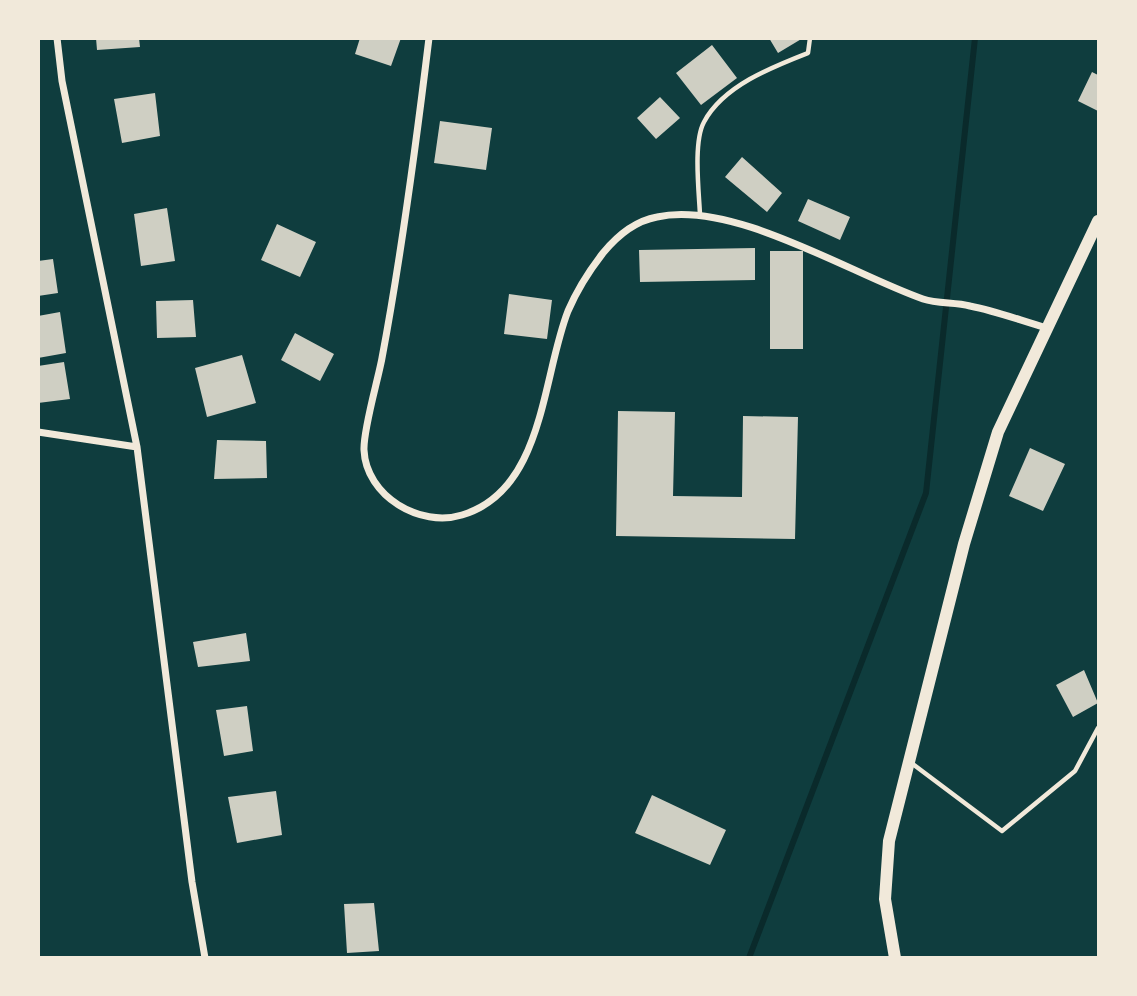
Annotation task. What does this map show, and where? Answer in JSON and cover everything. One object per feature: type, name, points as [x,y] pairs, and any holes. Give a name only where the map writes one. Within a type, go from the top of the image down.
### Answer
[{"type":"street","points":[[57,38],[62,81],[137,447],[192,883],[205,957]]},
{"type":"street","points":[[429,38],[383,355],[363,450],[373,481],[400,509],[426,516],[458,517],[487,506],[512,481],[531,443],[568,311],[588,272],[619,234],[654,217],[686,213],[718,218],[822,254],[926,300],[970,306],[1047,328]]},
{"type":"street","points":[[895,957],[885,899],[889,841],[964,544],[998,432],[1098,221]]},
{"type":"street","points":[[38,432],[137,447]]},
{"type":"lane","points":[[699,215],[699,149],[703,123],[724,99],[767,69],[808,53],[810,38]]},
{"type":"lane","points":[[909,762],[1002,831],[1075,771],[1098,728]]},
{"type":"building","points":[[96,38],[139,38],[140,47],[97,50]]},
{"type":"building","points":[[360,38],[401,38],[391,66],[355,54]]},
{"type":"building","points":[[769,38],[803,38],[778,53]]},
{"type":"building","points":[[712,45],[737,78],[701,105],[676,73]]},
{"type":"building","points":[[1092,72],[1098,75],[1098,111],[1078,101]]},
{"type":"building","points":[[155,93],[160,136],[122,143],[114,99]]},
{"type":"building","points":[[660,97],[680,118],[656,139],[637,118]]},
{"type":"building","points":[[440,121],[492,128],[486,170],[434,163]]},
{"type":"building","points":[[742,157],[782,193],[767,212],[725,177]]},
{"type":"building","points":[[808,199],[850,217],[840,240],[798,221]]},
{"type":"building","points":[[167,208],[175,261],[141,266],[134,214]]},
{"type":"building","points":[[277,224],[316,242],[300,277],[261,260]]},
{"type":"building","points":[[755,248],[755,280],[640,282],[639,250]]},
{"type":"building","points":[[770,251],[803,251],[803,349],[770,349]]},
{"type":"building","points":[[53,259],[58,293],[38,296],[38,261]]},
{"type":"building","points":[[509,294],[552,300],[547,339],[504,334]]},
{"type":"building","points":[[193,300],[196,337],[157,338],[156,301]]},
{"type":"building","points":[[60,312],[66,353],[38,358],[38,316]]},
{"type":"building","points":[[295,333],[334,354],[320,381],[281,360]]},
{"type":"building","points":[[242,355],[256,403],[207,417],[195,368]]},
{"type":"building","points":[[64,362],[70,399],[38,403],[38,366]]},
{"type":"building","points":[[618,411],[675,412],[673,496],[742,497],[743,416],[798,417],[795,539],[616,536]]},
{"type":"building","points":[[217,440],[266,441],[267,478],[214,479]]},
{"type":"building","points":[[1030,448],[1065,464],[1043,511],[1009,496]]},
{"type":"building","points":[[246,633],[250,661],[198,667],[193,642]]},
{"type":"building","points":[[1084,670],[1098,703],[1073,717],[1056,685]]},
{"type":"building","points":[[247,706],[253,751],[224,756],[216,710]]},
{"type":"building","points":[[276,791],[282,835],[237,843],[228,797]]},
{"type":"building","points":[[652,795],[726,830],[710,865],[635,833]]},
{"type":"building","points":[[374,903],[379,951],[347,953],[344,904]]},
{"type":"waterway","points":[[749,958],[926,493],[975,38]]}]
